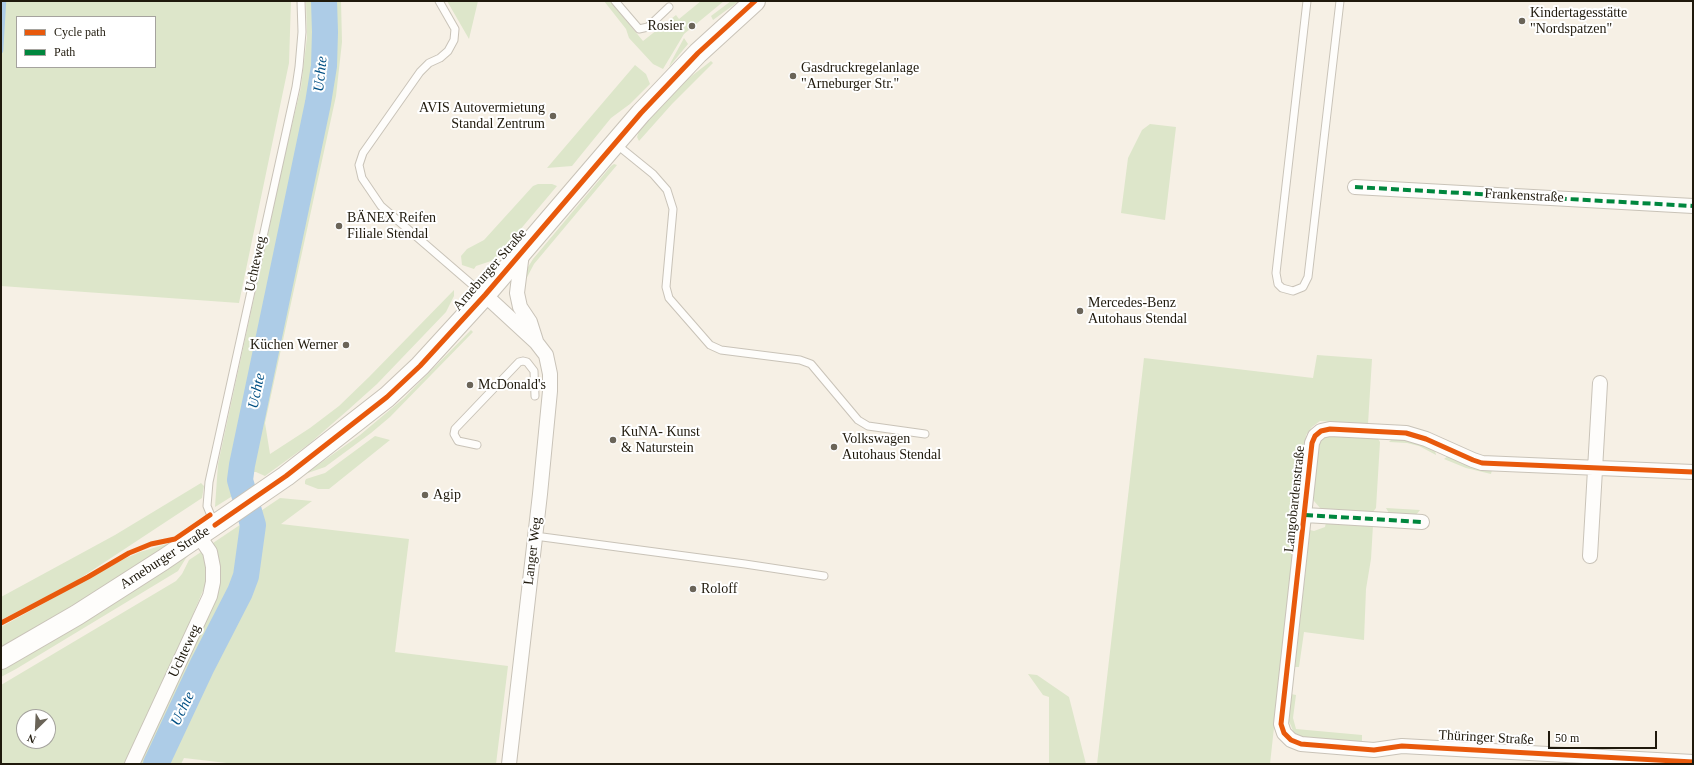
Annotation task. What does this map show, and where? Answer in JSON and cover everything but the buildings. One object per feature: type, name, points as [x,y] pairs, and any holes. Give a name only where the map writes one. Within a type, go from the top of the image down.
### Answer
[{"type":"main road","name":"Arneburger Straße","points":[[1,659],[77,615],[262,494],[387,397],[420,366],[485,295],[615,142],[698,52],[755,1]]},
{"type":"street","name":"Frankenstraße","points":[[1355,187],[1693,206]]},
{"type":"street","name":"Langer Weg","points":[[522,252],[517,293],[520,307],[530,322],[536,342]]},
{"type":"street","name":"Langer Weg","points":[[485,295],[536,342],[546,355],[550,374],[550,391],[535,536],[509,764]]},
{"type":"street","points":[[1590,556],[1600,383]]},
{"type":"street","name":"Langobardenstraße","points":[[1374,750],[1301,744],[1291,740],[1284,733],[1281,724],[1312,443],[1315,436],[1321,431],[1330,429],[1406,433],[1426,439],[1482,463],[1693,472]]},
{"type":"street","name":"Langobardenstraße","points":[[1305,515],[1422,522]]},
{"type":"street","name":"Uchteweg","points":[[132,764],[210,596],[213,582],[213,567],[210,552],[213,526]]},
{"type":"street","name":"Thüringer Straße","points":[[1374,750],[1402,746],[1693,762]]},
{"type":"lane","name":"Uchteweg","points":[[213,526],[207,506],[209,482],[296,87],[302,38],[301,1]]},
{"type":"lane","points":[[439,1],[454,29],[454,40],[448,51],[440,58],[429,63],[420,72],[363,153],[360,165],[362,178],[381,206],[485,295]]},
{"type":"lane","points":[[615,1],[639,29],[648,27],[669,7]]},
{"type":"lane","points":[[1307,1],[1276,273],[1278,284],[1287,291],[1293,291],[1303,287],[1308,277],[1340,1]]},
{"type":"lane","points":[[615,142],[653,174],[667,190],[673,209],[666,288],[670,298],[710,345],[721,350],[800,360],[811,364],[858,420],[868,426],[925,434]]},
{"type":"lane","points":[[477,445],[458,440],[454,434],[455,429],[519,362],[527,362],[534,371],[535,396]]},
{"type":"lane","points":[[535,536],[824,576]]},
{"type":"green space","points":[[1,1],[291,1],[289,63],[239,303],[1,286]]},
{"type":"green space","points":[[306,1],[341,1],[342,42],[336,96],[265,423],[270,454],[310,428],[339,406],[454,290],[454,296],[446,312],[377,384],[348,410],[309,444],[265,476],[256,472],[250,472],[250,485],[215,507],[218,464],[301,87],[307,37]]},
{"type":"green space","points":[[447,1],[478,1],[469,39]]},
{"type":"green space","points":[[604,1],[610,1],[643,41],[676,15],[679,19],[701,1],[724,1],[684,34],[663,69],[653,64],[629,38],[626,29]]},
{"type":"green space","points":[[731,1],[739,1],[713,20],[711,16]]},
{"type":"green space","points":[[684,38],[688,44],[669,67],[671,62]]},
{"type":"green space","points":[[711,61],[713,63],[672,104],[639,141],[637,137],[640,128],[676,88]]},
{"type":"green space","points":[[635,65],[646,74],[650,84],[630,104],[611,118],[572,166],[547,168]]},
{"type":"green space","points":[[1150,124],[1176,127],[1165,220],[1121,213],[1128,158],[1142,130]]},
{"type":"green space","points":[[614,164],[617,165],[534,264],[522,287],[525,272],[533,259]]},
{"type":"green space","points":[[538,184],[552,184],[557,186],[497,257],[491,261],[476,266],[474,269],[462,265],[461,256],[467,249],[484,240],[533,186]]},
{"type":"green space","points":[[471,330],[473,332],[390,417],[325,467],[305,474],[360,435],[404,398]]},
{"type":"green space","points":[[1317,355],[1372,359],[1368,424],[1320,421],[1312,427],[1306,435],[1270,764],[1097,764],[1144,358],[1313,378]]},
{"type":"green space","points":[[1332,435],[1377,437],[1380,442],[1376,508],[1373,512],[1325,510],[1320,508],[1314,501],[1313,497],[1319,445],[1323,438]]},
{"type":"green space","points":[[375,436],[390,440],[329,489],[318,489],[305,484],[306,479],[325,473]]},
{"type":"green space","points":[[1393,438],[1412,439],[1435,450],[1436,455],[1419,446],[1407,443],[1389,442]]},
{"type":"green space","points":[[1448,456],[1492,470],[1491,474],[1466,468],[1444,459]]},
{"type":"green space","points":[[201,483],[204,486],[202,498],[76,581],[1,620],[1,597],[115,535]]},
{"type":"green space","points":[[280,498],[312,501],[281,524],[409,539],[395,652],[508,666],[496,764],[235,764],[184,758],[181,764],[139,764],[205,623],[213,543]]},
{"type":"green space","points":[[1386,508],[1420,510],[1416,515],[1389,513]]},
{"type":"green space","points":[[1326,522],[1373,525],[1371,559],[1366,589],[1364,640],[1304,632],[1299,667],[1295,667],[1310,530],[1314,531],[1325,527]]},
{"type":"green space","points":[[170,543],[96,594],[1,650],[1,627],[124,559],[140,552]]},
{"type":"green space","points":[[195,549],[186,558],[178,571],[1,677],[1,668]]},
{"type":"green space","points":[[201,552],[206,559],[208,584],[204,588],[127,764],[1,764],[1,685],[176,581],[182,574],[189,560]]},
{"type":"green space","points":[[1028,674],[1037,675],[1069,697],[1086,764],[1049,764],[1049,697],[1043,695]]},
{"type":"green space","points":[[1291,694],[1296,695],[1293,718],[1296,729],[1362,735],[1362,743],[1303,738],[1298,736],[1294,733],[1289,721]]},
{"type":"waterway","points":[[1,51],[4,1]]},
{"type":"waterway","name":"Uchte","points":[[156,764],[202,666],[240,592],[246,576],[253,525],[240,480],[242,465],[318,103],[324,66],[324,1]]},
{"type":"marked path","points":[[1355,187],[1693,206]]},
{"type":"marked path","points":[[1305,515],[1422,522]]},
{"type":"cycle path","points":[[215,525],[286,476],[387,397],[420,366],[485,295],[641,113],[698,53],[755,1]]},
{"type":"cycle path","points":[[1693,472],[1482,463],[1426,439],[1406,433],[1330,429],[1321,431],[1315,436],[1312,443],[1281,724],[1284,733],[1291,740],[1301,744],[1374,750],[1402,746],[1693,762]]},
{"type":"cycle path","points":[[1,623],[88,577],[129,553],[151,544],[175,539],[210,515]]},
{"type":"place","name":"Kindertagesstätte \"Nordspatzen\"","points":[[1522,21]]},
{"type":"place","name":"Rosier","points":[[692,26]]},
{"type":"place","name":"Gasdruckregelanlage \"Arneburger Str.\"","points":[[793,76]]},
{"type":"place","name":"AVIS Autovermietung Standal Zentrum","points":[[553,116]]},
{"type":"place","name":"BÄNEX Reifen Filiale Stendal","points":[[339,226]]},
{"type":"place","name":"Mercedes-Benz Autohaus Stendal","points":[[1080,311]]},
{"type":"place","name":"Küchen Werner","points":[[346,345]]},
{"type":"place","name":"McDonald's","points":[[470,385]]},
{"type":"place","name":"KuNA- Kunst & Naturstein","points":[[613,440]]},
{"type":"place","name":"Volkswagen Autohaus Stendal","points":[[834,447]]},
{"type":"place","name":"Agip","points":[[425,495]]},
{"type":"place","name":"Roloff","points":[[693,589]]}]
